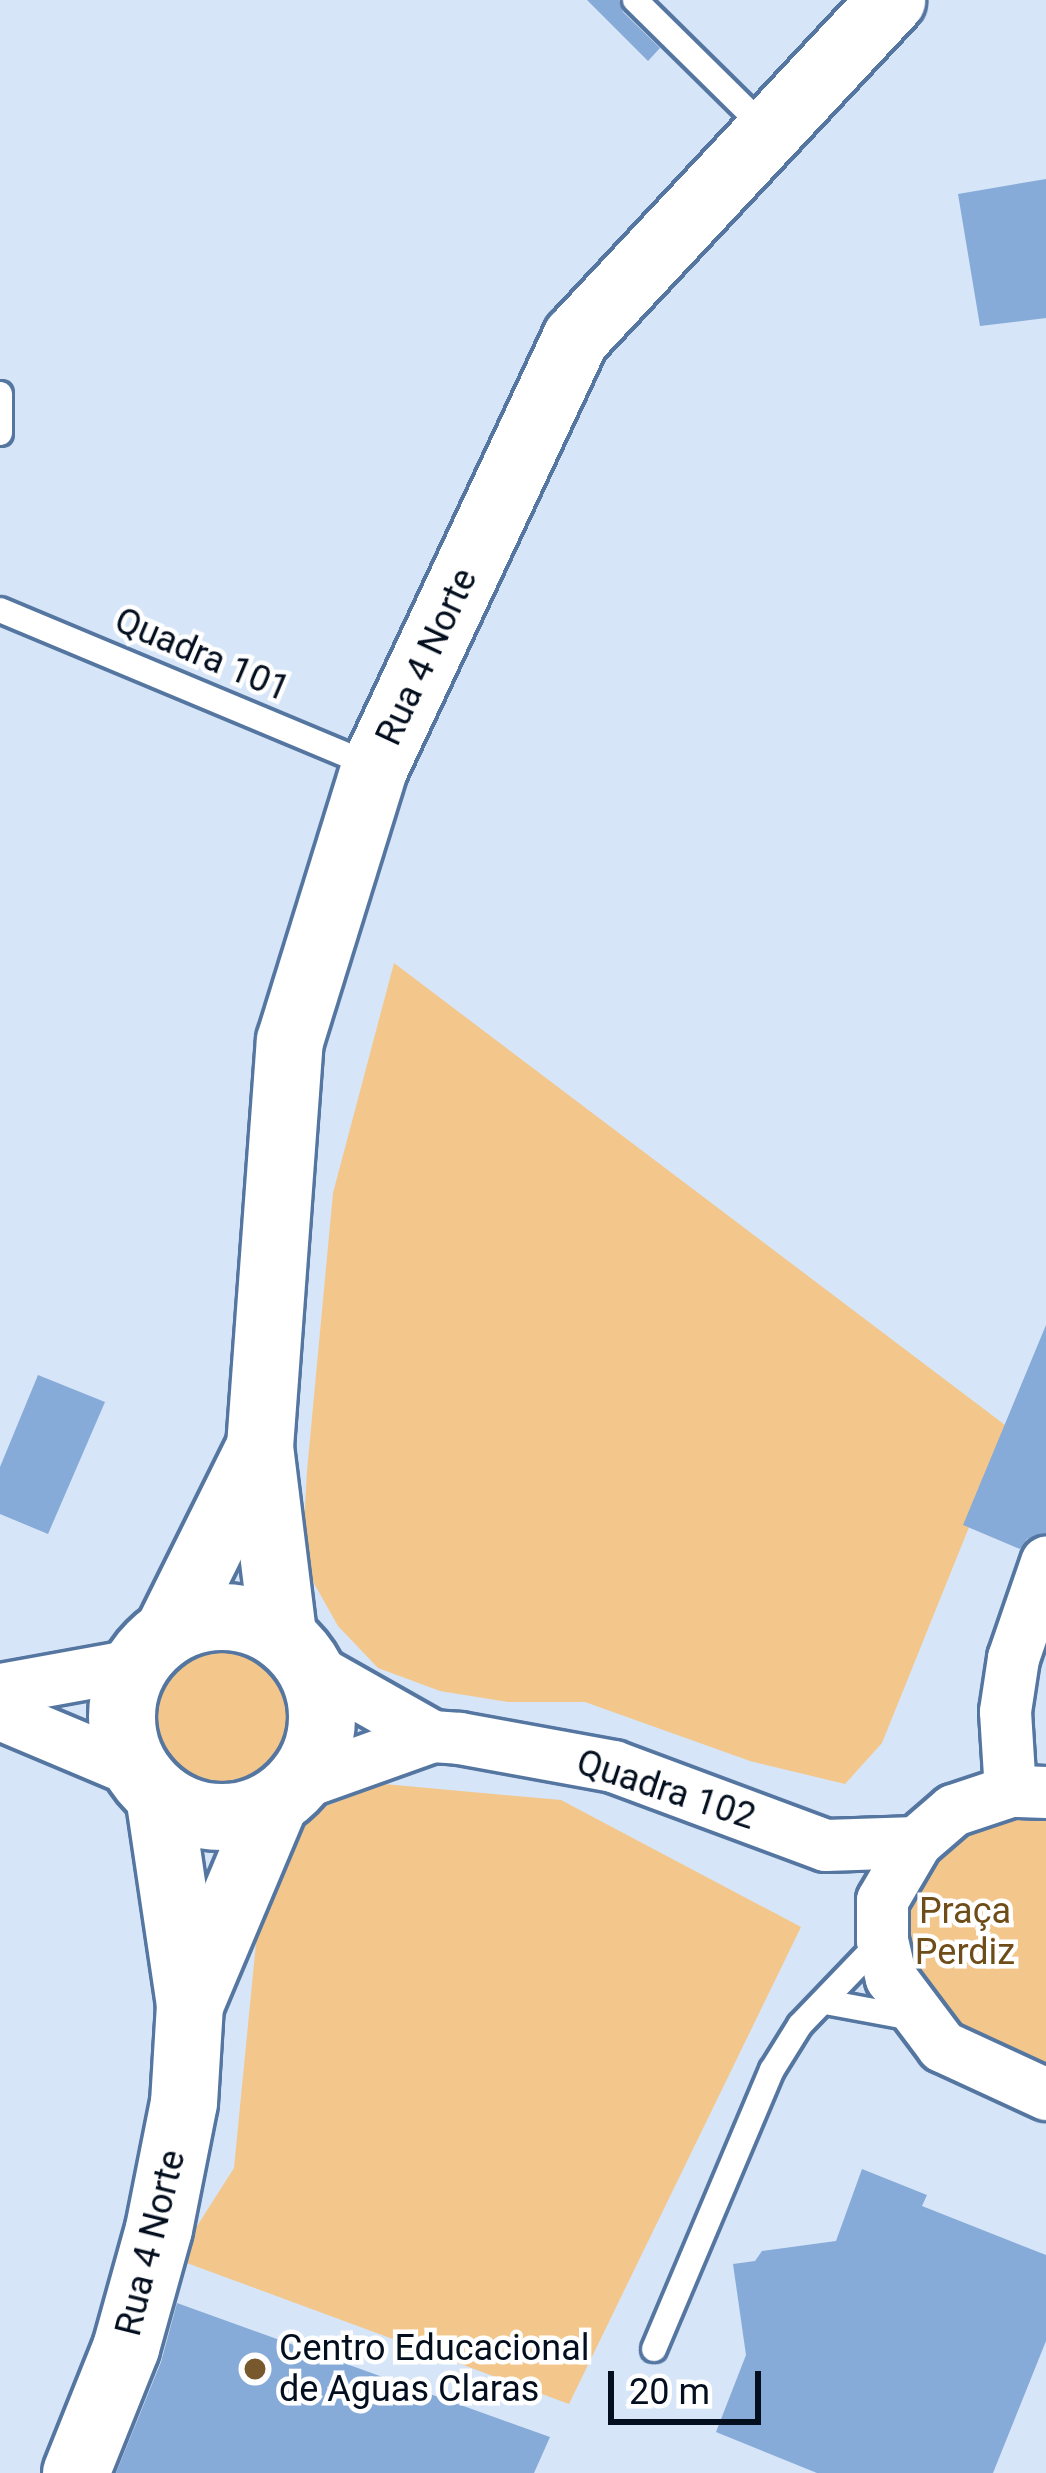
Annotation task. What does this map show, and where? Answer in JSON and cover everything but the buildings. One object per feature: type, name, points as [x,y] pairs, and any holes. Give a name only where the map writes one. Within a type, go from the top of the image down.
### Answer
[{"type":"street","name":"Rua 4 Norte","points":[[296,1650],[260,1447],[290,1041],[375,767],[576,338],[892,0]]},
{"type":"street","name":"Rua 4 Norte","points":[[153,1647],[260,1447]]},
{"type":"street","points":[[882,1920],[916,1842],[953,1810],[1028,1792],[1005,1711],[1013,1658],[1046,1562]]},
{"type":"street","points":[[0,1689],[153,1647],[199,1618],[233,1616],[296,1650],[321,1697],[322,1728],[316,1758],[287,1794],[247,1815],[216,1817],[186,1811],[149,1784],[0,1714]]},
{"type":"street","points":[[149,1784],[125,1744],[121,1713],[153,1647]]},
{"type":"street","name":"Quadra 102","points":[[296,1650],[432,1736],[614,1766],[825,1845],[916,1842]]},
{"type":"street","name":"Quadra 102","points":[[287,1794],[432,1736]]},
{"type":"street","name":"Rua 4 Norte","points":[[76,2473],[126,2348],[159,2229],[184,2103],[190,2005],[149,1784]]},
{"type":"street","name":"Rua 4 Norte","points":[[190,2005],[287,1794]]},
{"type":"street","name":"Quadra 102","points":[[825,1845],[882,1920],[890,1978],[942,2046],[1046,2093]]},
{"type":"street","points":[[998,2075],[1046,2056]]},
{"type":"lane","points":[[635,0],[768,132]]},
{"type":"lane","points":[[0,394],[0,433]]},
{"type":"lane","name":"Quadra 101","points":[[0,610],[375,767]]},
{"type":"lane","points":[[654,2349],[772,2070],[800,2025],[825,2002],[882,1920]]},
{"type":"lane","points":[[825,2002],[919,2019]]},
{"type":"green space","points":[[394,963],[1009,1428],[882,1743],[845,1784],[750,1761],[585,1702],[508,1702],[440,1691],[378,1668],[338,1626],[302,1562],[333,1193]]},
{"type":"green space","points":[[233,1616],[263,1624],[321,1697],[322,1728],[315,1758],[247,1815],[216,1817],[186,1811],[125,1744],[121,1713],[128,1680],[199,1618]]},
{"type":"green space","points":[[384,1784],[561,1800],[801,1927],[569,2404],[176,2259],[234,2168],[261,1892],[313,1811]]},
{"type":"green space","name":"Praça Perdiz","points":[[1046,1792],[1046,2094],[891,1978],[916,1842]]},
{"type":"place","name":"Centro Educacional de Aguas Claras","points":[[255,2369]]}]
